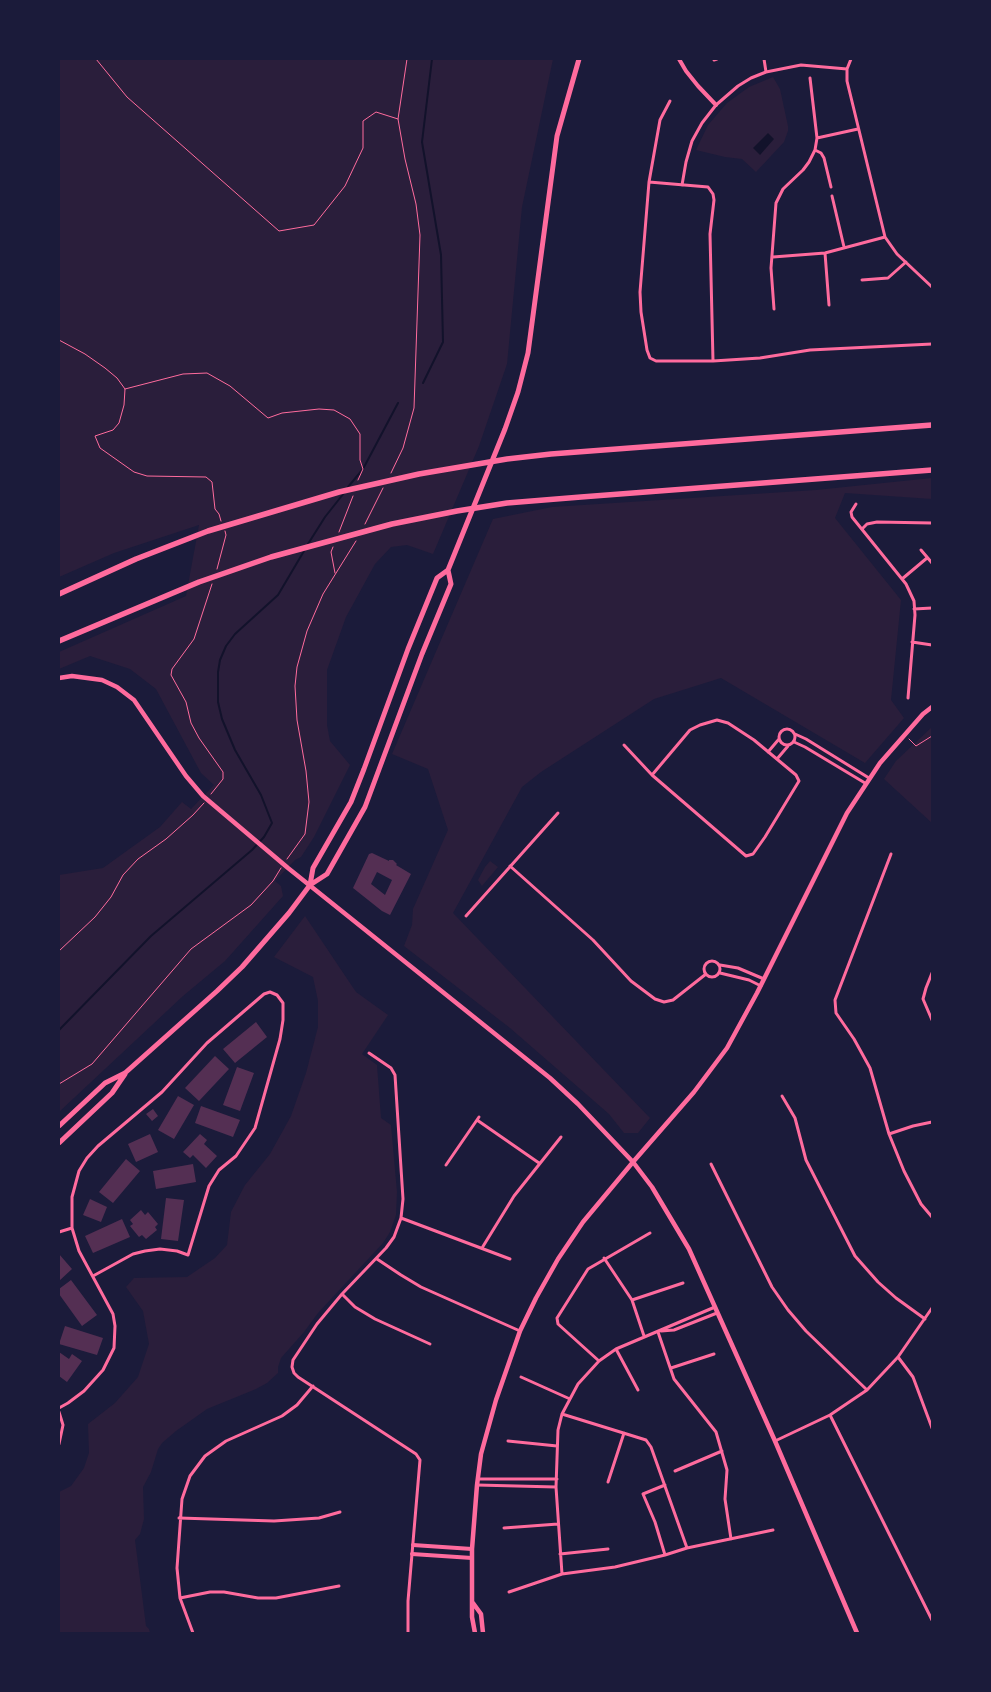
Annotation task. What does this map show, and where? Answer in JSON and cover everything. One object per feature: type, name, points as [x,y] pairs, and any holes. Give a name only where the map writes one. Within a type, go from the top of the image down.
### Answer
[{"type":"highway","points":[[59,594],[136,559],[208,531],[354,488],[462,466],[527,456],[932,425]]},
{"type":"highway","points":[[59,641],[199,582],[271,557],[392,524],[457,511],[507,504],[932,470]]},
{"type":"main road","points":[[310,884],[313,868],[351,802],[408,649],[437,578],[448,570],[518,392],[528,353],[557,136],[579,59]]},
{"type":"main road","points":[[59,1126],[105,1083],[125,1073],[218,992],[289,913],[310,884],[327,874],[340,854],[364,807],[451,584],[448,570]]},
{"type":"main road","points":[[59,678],[72,676],[102,680],[134,700],[186,776],[203,796],[288,868],[550,1078],[578,1104],[633,1162],[652,1187],[689,1249],[858,1633]]},
{"type":"main road","points":[[474,1633],[472,1618],[472,1550],[481,1454],[489,1422],[520,1331],[558,1259],[583,1222],[694,1092],[727,1048],[761,986],[835,835],[865,783],[923,714],[932,707]]},
{"type":"main road","points":[[59,1143],[112,1094],[125,1073]]},
{"type":"main road","points":[[473,1603],[481,1614],[484,1633]]},
{"type":"street","points":[[680,59],[686,71],[716,105]]},
{"type":"street","points":[[764,59],[766,72]]},
{"type":"street","points":[[851,59],[847,69],[847,81],[886,236],[897,254],[932,287]]},
{"type":"street","points":[[682,185],[692,141],[702,123],[716,105],[738,86],[766,72],[801,65],[847,69]]},
{"type":"street","points":[[774,309],[771,268],[776,203],[783,189],[803,170],[815,150],[817,138],[810,78]]},
{"type":"street","points":[[670,101],[660,120],[649,182],[640,292],[641,312],[650,358],[656,362],[713,361],[760,358],[810,350],[932,344]]},
{"type":"street","points":[[817,138],[858,129]]},
{"type":"street","points":[[815,150],[821,153],[824,158],[831,188]]},
{"type":"street","points":[[649,182],[708,188],[713,194],[710,234],[713,361]]},
{"type":"street","points":[[832,196],[844,247]]},
{"type":"street","points":[[773,257],[825,253],[886,236]]},
{"type":"street","points":[[825,253],[829,305]]},
{"type":"street","points":[[862,280],[888,278],[906,262]]},
{"type":"street","points":[[856,504],[851,512],[852,517],[902,579],[912,596],[914,609],[908,698]]},
{"type":"street","points":[[862,530],[867,524],[877,522],[932,523]]},
{"type":"street","points":[[921,550],[932,563]]},
{"type":"street","points":[[902,579],[927,558]]},
{"type":"street","points":[[914,609],[932,608]]},
{"type":"street","points":[[912,642],[932,645]]},
{"type":"street","points":[[624,745],[652,775],[742,854],[749,856],[753,854],[769,831],[798,783],[798,776],[754,740],[728,723],[717,720],[690,730],[652,775]]},
{"type":"street","points":[[768,752],[779,739],[782,731],[786,729],[792,730],[869,778]]},
{"type":"street","points":[[777,759],[794,742],[796,734]]},
{"type":"street","points":[[779,739],[782,744],[788,746]]},
{"type":"street","points":[[794,742],[804,746],[865,783]]},
{"type":"street","points":[[466,916],[558,813]]},
{"type":"street","points":[[891,854],[835,1000],[836,1013],[854,1039],[870,1068],[889,1134],[904,1171],[921,1204],[932,1217]]},
{"type":"street","points":[[510,866],[593,940],[631,982],[655,999],[664,1002],[673,1000],[706,974]]},
{"type":"street","points":[[706,974],[705,966],[709,962],[714,961],[720,965],[738,968],[764,979]]},
{"type":"street","points":[[720,965],[720,973]]},
{"type":"street","points":[[706,974],[714,977],[720,973],[749,980],[761,986]]},
{"type":"street","points":[[932,973],[923,999],[932,1020]]},
{"type":"street","points":[[59,1408],[84,1392],[103,1370],[114,1348],[115,1326],[112,1314],[79,1251],[72,1228],[71,1205],[74,1187],[80,1171],[87,1158],[98,1146],[162,1092],[202,1048],[264,994],[270,992],[277,995],[283,1002],[280,1039],[255,1128],[236,1156],[219,1170],[209,1186],[188,1255],[177,1251],[160,1249],[145,1251],[133,1254],[93,1276]]},
{"type":"street","points":[[369,1053],[391,1068],[395,1075],[403,1199],[401,1218],[394,1238],[317,1324],[294,1360],[292,1367],[298,1377],[416,1454],[420,1460],[408,1601],[408,1633]]},
{"type":"street","points":[[782,1096],[795,1118],[806,1160],[855,1256],[878,1282],[925,1319]]},
{"type":"street","points":[[446,1165],[478,1118],[539,1163]]},
{"type":"street","points":[[889,1134],[912,1126],[932,1122]]},
{"type":"street","points":[[482,1248],[514,1196],[561,1137]]},
{"type":"street","points":[[711,1164],[772,1287],[806,1331],[867,1390]]},
{"type":"street","points":[[401,1218],[510,1259]]},
{"type":"street","points":[[59,1232],[72,1228]]},
{"type":"street","points":[[599,1361],[557,1321],[557,1318],[588,1269],[650,1233]]},
{"type":"street","points":[[604,1258],[632,1300],[644,1336]]},
{"type":"street","points":[[377,1259],[421,1287],[520,1331]]},
{"type":"street","points":[[632,1300],[682,1283]]},
{"type":"street","points":[[342,1294],[355,1306],[375,1319],[430,1344]]},
{"type":"street","points":[[562,1574],[556,1487],[558,1430],[562,1414],[578,1384],[599,1361],[616,1349],[715,1307]]},
{"type":"street","points":[[774,1441],[830,1415],[867,1390],[898,1357],[932,1308]]},
{"type":"street","points":[[658,1332],[674,1330],[717,1313]]},
{"type":"street","points":[[658,1332],[674,1379],[716,1432],[727,1470],[725,1499],[731,1539]]},
{"type":"street","points":[[616,1349],[638,1390]]},
{"type":"street","points":[[670,1368],[714,1354]]},
{"type":"street","points":[[898,1357],[913,1377],[932,1428]]},
{"type":"street","points":[[521,1377],[570,1399]]},
{"type":"street","points":[[193,1633],[180,1598],[177,1568],[179,1518],[182,1499],[190,1476],[205,1456],[226,1441],[282,1416],[297,1405],[313,1386]]},
{"type":"street","points":[[59,1412],[63,1425],[59,1444]]},
{"type":"street","points":[[562,1414],[646,1440],[651,1447],[687,1548]]},
{"type":"street","points":[[830,1415],[932,1620]]},
{"type":"street","points":[[608,1482],[624,1434]]},
{"type":"street","points":[[508,1441],[557,1446]]},
{"type":"street","points":[[675,1471],[722,1451]]},
{"type":"street","points":[[478,1479],[556,1479]]},
{"type":"street","points":[[477,1485],[556,1487]]},
{"type":"street","points":[[665,1485],[643,1494],[655,1522],[665,1555]]},
{"type":"street","points":[[179,1518],[274,1521],[319,1518],[340,1512]]},
{"type":"street","points":[[504,1528],[558,1524]]},
{"type":"street","points":[[509,1592],[562,1574],[615,1567],[687,1548],[773,1530]]},
{"type":"street","points":[[413,1545],[472,1550]]},
{"type":"street","points":[[560,1554],[608,1549]]},
{"type":"street","points":[[412,1552],[472,1558]]},
{"type":"street","points":[[180,1598],[210,1592],[224,1592],[258,1598],[276,1598],[339,1586]]},
{"type":"path","points":[[96,59],[126,97],[279,231],[314,225],[345,186],[363,148],[363,121],[376,112],[398,119]]},
{"type":"path","points":[[390,475],[402,448],[414,408],[420,264],[420,235],[416,204],[398,119],[407,59]]},
{"type":"path","points":[[59,340],[85,354],[105,368],[117,378],[125,389],[124,405],[119,424],[113,430],[95,436],[100,448],[134,472],[147,476],[206,477],[212,482],[215,509],[221,521]]},
{"type":"path","points":[[125,389],[183,374],[207,373],[230,386],[268,418],[282,413],[319,409],[334,410],[350,419],[360,434],[360,460],[363,469],[356,487]]},
{"type":"path","points":[[363,527],[385,484]]},
{"type":"path","points":[[338,534],[352,496]]},
{"type":"path","points":[[216,572],[226,535],[224,528]]},
{"type":"path","points":[[286,860],[305,834],[309,802],[297,720],[295,686],[297,667],[313,617],[323,594],[359,536]]},
{"type":"path","points":[[335,543],[331,552],[336,573]]},
{"type":"path","points":[[59,952],[95,917],[111,897],[123,875],[138,859],[193,815],[219,786],[223,778],[223,772],[199,738],[191,723],[186,702],[171,675],[172,669],[194,639],[214,579]]},
{"type":"path","points":[[905,735],[916,746],[932,736]]},
{"type":"path","points":[[59,1084],[92,1064],[191,950],[251,905],[273,881],[282,867]]},
{"type":"shaded area","points":[[59,59],[553,59],[522,207],[507,364],[479,446],[433,554],[407,545],[391,547],[375,564],[346,617],[327,670],[327,725],[330,741],[350,765],[314,837],[301,857],[295,860],[275,881],[281,886],[283,896],[225,961],[183,996],[59,1112],[59,875],[103,868],[160,827],[182,802],[191,809],[214,785],[201,773],[156,689],[130,669],[90,656],[59,669],[59,652],[186,596],[199,525],[114,553],[59,577]]},
{"type":"shaded area","points":[[773,77],[780,89],[788,131],[784,142],[756,172],[742,159],[696,150],[708,125],[727,103],[749,87]]},
{"type":"shaded area","points":[[768,133],[774,139],[760,155],[753,148]]},
{"type":"shaded area","points":[[932,478],[932,499],[845,493],[835,518],[901,600],[891,700],[904,718],[865,763],[721,678],[654,699],[541,772],[522,787],[453,913],[650,1118],[638,1133],[624,1133],[609,1114],[510,1028],[404,946],[412,925],[413,909],[448,830],[428,769],[392,754],[493,519],[552,507],[816,490]]},
{"type":"shaded area","points":[[932,727],[932,823],[884,779],[896,761]]},
{"type":"shaded area","points":[[490,861],[498,867],[482,886],[478,880]]},
{"type":"shaded area","points":[[305,916],[356,992],[388,1015],[362,1054],[377,1065],[381,1118],[391,1125],[397,1192],[396,1215],[390,1232],[383,1243],[318,1313],[281,1358],[278,1373],[267,1383],[256,1389],[207,1409],[176,1431],[158,1449],[151,1472],[143,1487],[144,1519],[140,1534],[135,1540],[146,1626],[150,1633],[59,1633],[59,1492],[71,1486],[84,1468],[89,1453],[88,1424],[115,1403],[138,1377],[149,1344],[143,1311],[126,1287],[134,1278],[187,1277],[215,1258],[227,1245],[231,1212],[245,1185],[270,1154],[291,1116],[306,1073],[318,1027],[318,1001],[313,977],[274,957]]},
{"type":"building","points":[[372,853],[389,861],[393,860],[396,865],[411,874],[390,915],[353,888],[369,854]],"holes":[[[377,872],[392,880],[385,895],[371,884]]]},
{"type":"building","points":[[256,1022],[267,1037],[235,1063],[223,1049]]},
{"type":"building","points":[[215,1056],[229,1069],[199,1101],[185,1088]]},
{"type":"building","points":[[237,1067],[254,1073],[240,1111],[223,1105]]},
{"type":"building","points":[[178,1096],[194,1105],[174,1139],[158,1130]]},
{"type":"building","points":[[201,1106],[240,1120],[233,1137],[195,1123]]},
{"type":"building","points":[[153,1109],[158,1116],[152,1121],[146,1114]]},
{"type":"building","points":[[150,1134],[158,1152],[136,1162],[128,1144]]},
{"type":"building","points":[[200,1134],[207,1140],[204,1144],[217,1156],[206,1168],[193,1155],[190,1158],[183,1152]]},
{"type":"building","points":[[126,1159],[140,1171],[113,1203],[99,1192]]},
{"type":"building","points":[[193,1164],[196,1182],[156,1189],[153,1171]]},
{"type":"building","points":[[166,1198],[184,1200],[178,1241],[161,1239]]},
{"type":"building","points":[[90,1199],[107,1207],[101,1222],[83,1215]]},
{"type":"building","points":[[141,1210],[145,1215],[148,1212],[158,1224],[155,1227],[157,1230],[146,1239],[142,1235],[139,1237],[130,1226],[133,1224],[130,1220]]},
{"type":"building","points":[[122,1219],[130,1237],[93,1253],[85,1236]]},
{"type":"building","points":[[59,1254],[72,1269],[59,1281]]},
{"type":"building","points":[[71,1280],[97,1315],[82,1326],[59,1294],[59,1289]]},
{"type":"building","points":[[65,1326],[103,1338],[97,1355],[59,1344]]},
{"type":"building","points":[[59,1352],[69,1359],[72,1354],[82,1361],[67,1382],[59,1376]]},
{"type":"waterway","points":[[423,383],[443,342],[441,255],[422,142],[432,59]]},
{"type":"waterway","points":[[348,487],[363,469],[398,403]]},
{"type":"waterway","points":[[308,544],[325,517],[344,493]]},
{"type":"waterway","points":[[59,1030],[151,936],[252,850],[264,837],[272,823],[261,795],[235,750],[222,719],[218,702],[218,672],[220,660],[226,646],[235,634],[278,595],[304,551]]}]
